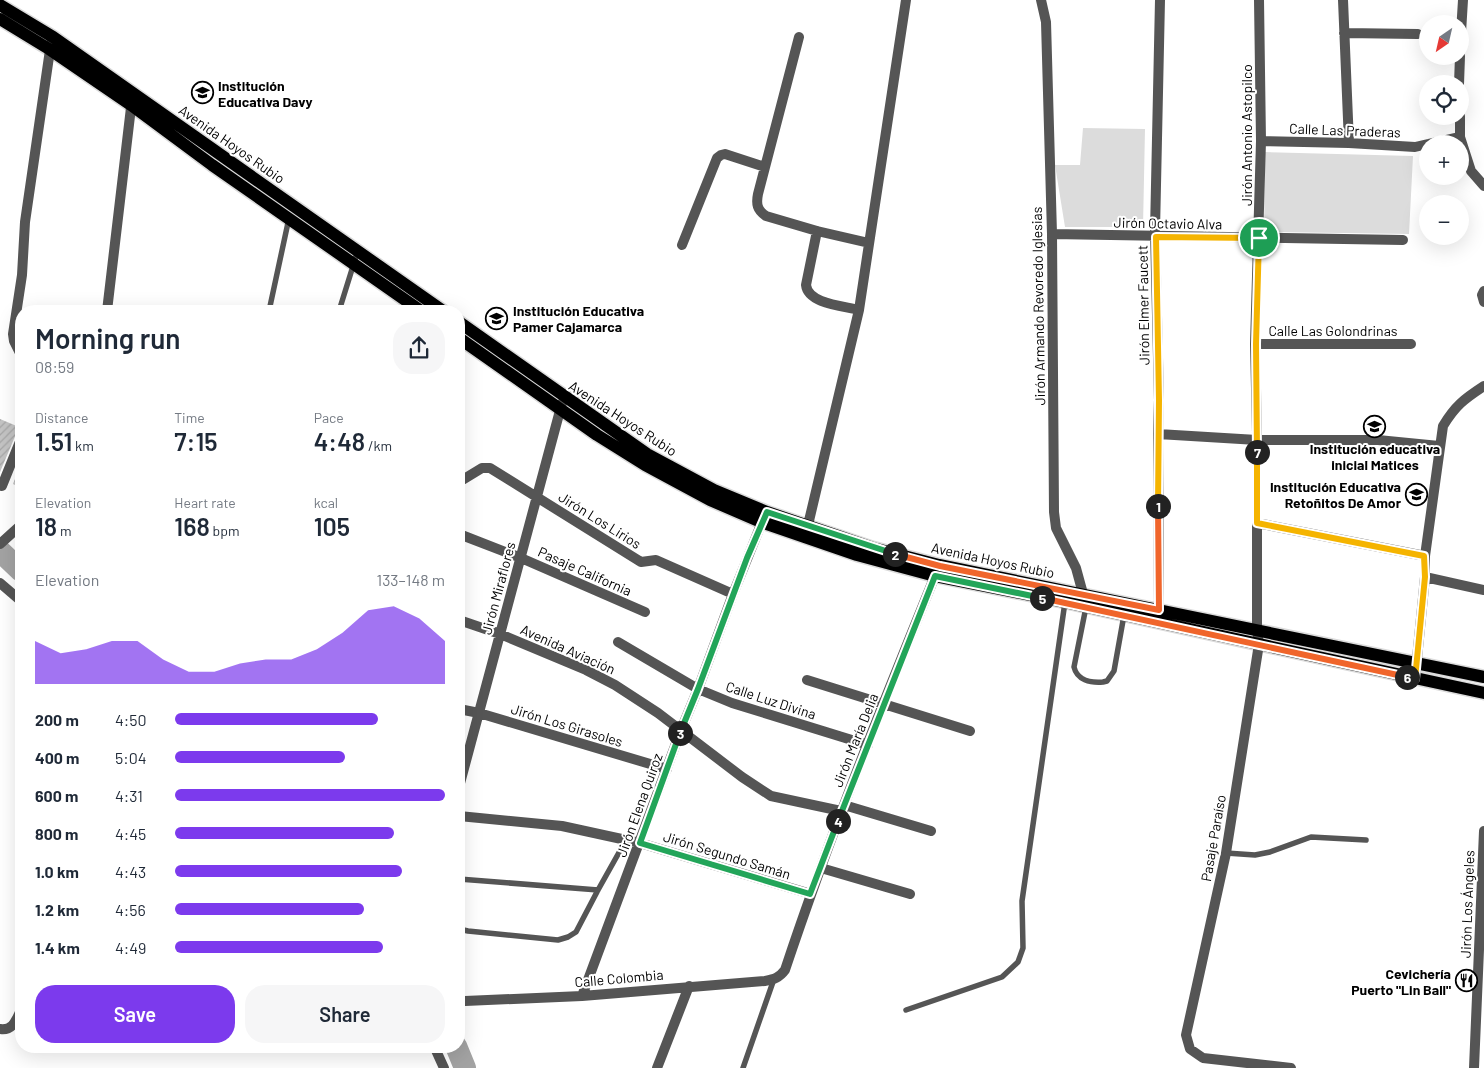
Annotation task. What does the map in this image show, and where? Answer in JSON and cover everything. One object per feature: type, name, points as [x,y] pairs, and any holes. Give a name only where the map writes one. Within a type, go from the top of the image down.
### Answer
[{"type":"main road","name":"Avenida Hoyos Rubio","points":[[0,5],[51,43],[358,250],[427,305]]},
{"type":"main road","name":"Avenida Hoyos Rubio","points":[[0,19],[51,43]]},
{"type":"main road","name":"Avenida Hoyos Rubio","points":[[133,99],[212,165],[412,305]]},
{"type":"main road","name":"Avenida Hoyos Rubio","points":[[465,327],[562,403],[605,440],[670,480],[710,500],[764,517],[857,555],[1085,600],[1159,610],[1484,677]]},
{"type":"main road","name":"Avenida Hoyos Rubio","points":[[465,342],[562,403]]},
{"type":"main road","name":"Avenida Hoyos Rubio","points":[[764,517],[808,525],[937,571],[1065,602],[1085,600],[1124,615],[1484,693]]},
{"type":"street","points":[[808,525],[859,310],[906,0]]},
{"type":"street","name":"Jirón Armando Revoredo Iglesias","points":[[1041,0],[1046,22],[1052,234],[1054,512],[1056,528],[1076,568],[1085,600]]},
{"type":"street","name":"Jirón Elmer Faucett","points":[[1159,610],[1159,400],[1156,237],[1160,0]]},
{"type":"street","name":"Jirón Antonio Astopilco","points":[[1257,630],[1256,344],[1261,141],[1259,0]]},
{"type":"street","points":[[1343,0],[1349,143]]},
{"type":"street","points":[[1462,15],[1463,0]]},
{"type":"street","points":[[1344,33],[1418,34]]},
{"type":"street","points":[[799,37],[756,202],[757,208],[766,216],[817,231],[869,243]]},
{"type":"street","points":[[17,305],[22,275],[25,222],[51,43]]},
{"type":"street","points":[[107,305],[133,99]]},
{"type":"street","name":"Calle Las Praderas","points":[[1261,141],[1419,146]]},
{"type":"street","points":[[682,245],[717,158],[725,154],[765,167]]},
{"type":"street","points":[[1469,165],[1471,171],[1484,186]]},
{"type":"street","points":[[817,231],[806,285],[807,291],[819,300],[859,310]]},
{"type":"street","name":"Jirón Octavio Alva","points":[[1052,234],[1403,240]]},
{"type":"street","points":[[15,321],[13,334],[15,343]]},
{"type":"street","name":"Calle Las Golondrinas","points":[[1256,344],[1411,344]]},
{"type":"street","points":[[1415,679],[1425,577],[1424,556],[1443,426],[1454,409],[1467,397],[1484,386]]},
{"type":"street","name":"Jirón Miraflores","points":[[465,765],[562,403]]},
{"type":"street","points":[[1158,434],[1257,440],[1378,440],[1439,446]]},
{"type":"street","points":[[2,486],[15,454]]},
{"type":"street","name":"Jirón Los Lirios","points":[[465,478],[482,468],[486,468],[537,496],[641,562],[656,560],[733,594]]},
{"type":"street","name":"Jirón Elena Quiroz","points":[[582,996],[681,730],[764,517]]},
{"type":"street","points":[[1257,523],[1424,556]]},
{"type":"street","points":[[4,540],[15,530]]},
{"type":"street","name":"Pasaje California","points":[[465,536],[521,558],[645,612]]},
{"type":"street","name":"Jirón María Delia","points":[[774,979],[785,970],[810,894],[937,571]]},
{"type":"street","points":[[1425,577],[1484,590]]},
{"type":"street","points":[[0,582],[15,596]]},
{"type":"street","name":"Avenida Aviación","points":[[465,622],[500,634],[608,681],[658,713],[766,793],[778,798],[843,808],[931,831]]},
{"type":"street","name":"Pasaje Paraíso","points":[[1257,630],[1259,644],[1226,853],[1186,1035],[1190,1049],[1203,1058],[1290,1068]]},
{"type":"street","name":"Calle Luz Divina","points":[[618,642],[698,689],[756,711],[868,745]]},
{"type":"street","points":[[807,680],[970,731]]},
{"type":"street","name":"Jirón Los Girasoles","points":[[465,710],[667,769]]},
{"type":"street","name":"Jirón Segundo Samán","points":[[465,817],[562,826],[640,843],[810,894]]},
{"type":"street","name":"Jirón Los Ángeles","points":[[1474,1068],[1482,916],[1484,831]]},
{"type":"street","points":[[821,868],[910,894]]},
{"type":"street","name":"Calle Colombia","points":[[465,1001],[582,996],[774,979]]},
{"type":"street","points":[[657,1068],[689,986]]},
{"type":"street","points":[[0,1029],[7,1030],[12,1027],[15,1021]]},
{"type":"street","points":[[437,1053],[444,1068]]},
{"type":"lane","points":[[269,305],[292,204]]},
{"type":"lane","points":[[341,305],[358,250]]},
{"type":"lane","points":[[1085,600],[1074,667],[1083,680],[1103,682],[1111,677],[1114,671],[1124,615]]},
{"type":"lane","points":[[906,1010],[1002,977],[1018,962],[1023,948],[1022,900],[1065,602]]},
{"type":"lane","points":[[1226,853],[1254,855],[1270,852],[1310,837],[1366,840]]},
{"type":"lane","points":[[465,930],[558,940],[568,937],[576,932],[626,840]]},
{"type":"lane","points":[[465,879],[598,890]]},
{"type":"lane","points":[[743,1068],[774,979]]},
{"type":"shaded area","points":[[1083,128],[1145,129],[1143,227],[1065,227],[1055,165],[1080,165]]},
{"type":"shaded area","points":[[1265,152],[1413,156],[1409,234],[1264,232]]},
{"type":"building","points":[[0,419],[15,425],[15,436],[0,472]]},
{"type":"waterway","points":[[0,551],[15,565]]},
{"type":"waterway","points":[[459,1053],[465,1068]]},
{"type":"place","name":"Institución Educativa Davy","points":[[202,93]]},
{"type":"place","name":"Institución Educativa Pamer Cajamarca","points":[[497,318]]},
{"type":"place","name":"Institución educativa inicial Matices","points":[[1375,426]]},
{"type":"place","name":"Institución Educativa Retoñitos De Amor","points":[[1417,494]]},
{"type":"place","name":"Cevichería Puerto \"Lin Ball\"","points":[[1467,981]]},
{"type":"route","points":[[1156,237],[1259,238],[1256,344],[1257,523],[1424,556],[1425,577],[1415,679],[1065,602],[935,576],[810,894],[640,843],[733,594],[761,522],[767,512],[873,548],[940,566],[1159,610],[1159,400],[1156,237]]}]
